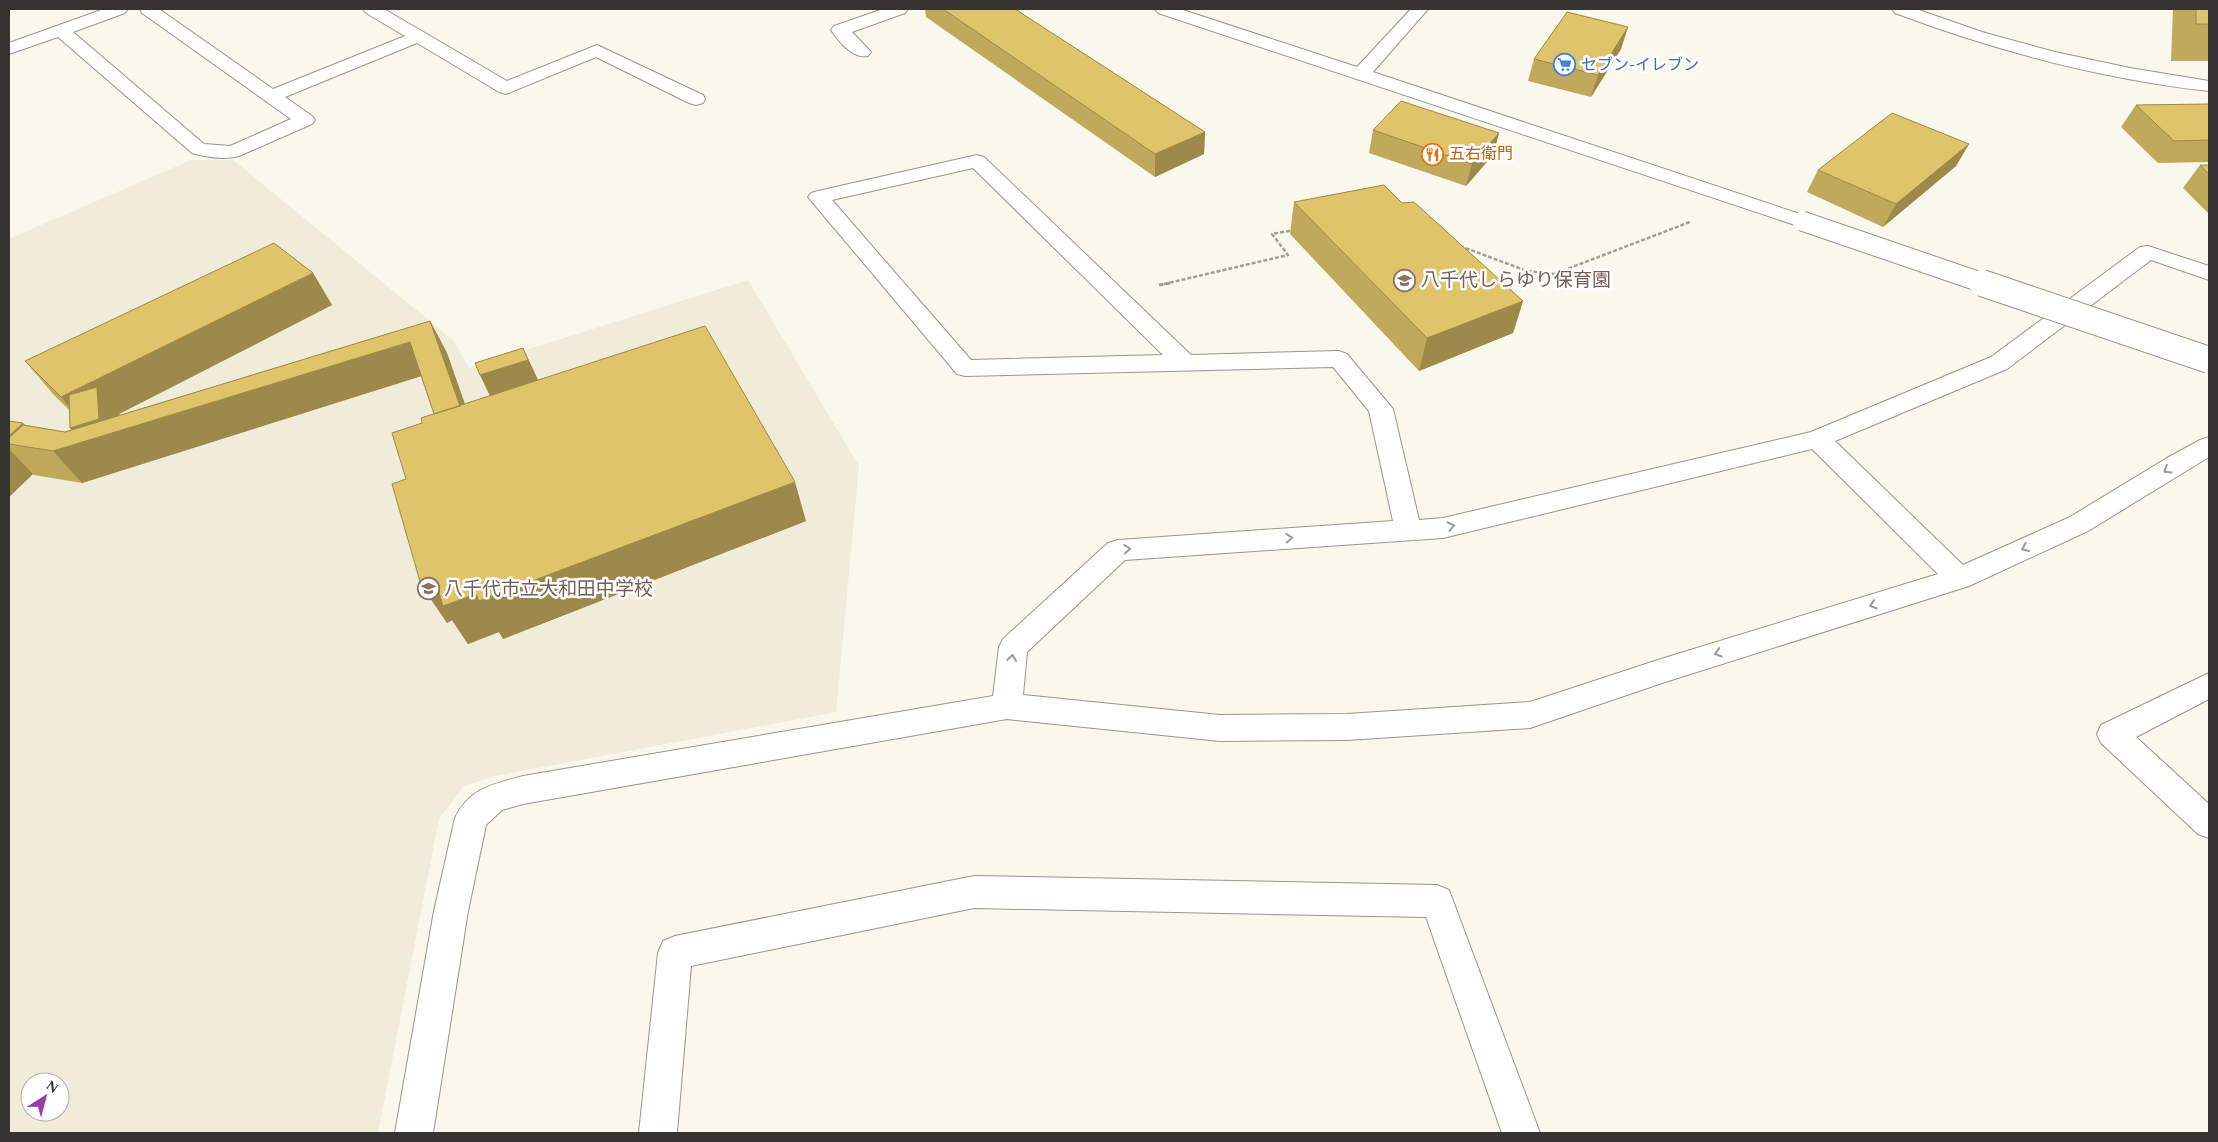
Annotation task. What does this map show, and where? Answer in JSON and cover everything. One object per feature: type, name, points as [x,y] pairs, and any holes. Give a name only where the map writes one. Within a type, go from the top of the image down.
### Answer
[{"type":"street","points":[[9,50],[119,9]]},
{"type":"street","points":[[60,30],[199,150],[232,152],[305,120],[148,9]]},
{"type":"street","points":[[372,9],[506,88],[597,50],[696,99]]},
{"type":"street","points":[[862,52],[840,30],[899,9]]},
{"type":"street","points":[[1164,9],[1741,200],[2209,360]]},
{"type":"street","points":[[1361,74],[1420,9]]},
{"type":"street","points":[[1901,9],[1960,31],[2036,53],[2154,79],[2209,86]]},
{"type":"street","points":[[272,96],[419,36]]},
{"type":"street","points":[[1185,363],[977,161],[818,197],[965,368],[1185,363],[1339,359],[1381,408],[1408,531]]},
{"type":"street","points":[[1007,706],[1013,647],[1118,550],[1443,528],[1817,439],[1999,362],[2148,252],[2209,274]]},
{"type":"street","points":[[1817,439],[1959,578]]},
{"type":"street","points":[[414,1133],[451,911],[471,818],[492,798],[532,788],[1007,706],[1220,728],[1347,727],[1530,715],[1670,668],[1959,578],[2079,524],[2176,464],[2209,446]]},
{"type":"street","points":[[2209,685],[2112,734],[2209,824]]},
{"type":"street","points":[[658,1133],[674,953],[974,892],[1437,901],[1521,1133]]},
{"type":"path","points":[[1456,244],[1527,271],[1554,274],[1741,200]]},
{"type":"path","points":[[1115,295],[1288,255],[1272,234],[1300,228]]},
{"type":"shaded area","name":"八千代市立大和田中学校","points":[[191,160],[233,160],[453,340],[469,368],[748,280],[859,466],[836,712],[495,776],[464,786],[439,819],[378,1133],[9,1133],[9,239]]},
{"type":"building","points":[[943,9],[1015,9],[1205,132],[1155,154]]},
{"type":"building","points":[[2196,9],[2209,9],[2209,24],[2196,24]]},
{"type":"building","points":[[1567,12],[1628,27],[1598,75],[1534,59]]},
{"type":"building","points":[[1401,101],[1499,133],[1472,164],[1373,130]]},
{"type":"building","points":[[2209,104],[2209,140],[2174,141],[2136,105]]},
{"type":"building","points":[[1892,113],[1969,144],[1896,204],[1818,170]]},
{"type":"building","points":[[2200,165],[2209,165],[2209,174]]},
{"type":"building","points":[[1384,185],[1402,203],[1414,202],[1523,301],[1427,338],[1294,202]]},
{"type":"building","points":[[274,243],[313,273],[61,397],[25,361]]},
{"type":"building","points":[[430,321],[460,406],[434,414],[410,342],[53,451],[9,444],[9,438],[23,425],[65,432]]},
{"type":"building","points":[[705,326],[795,482],[479,601],[476,594],[443,606],[435,579],[421,585],[392,484],[406,479],[392,433],[422,423],[421,418]]},
{"type":"building","points":[[523,348],[528,360],[480,375],[475,363]]},
{"type":"building","points":[[97,387],[99,419],[70,428],[69,395]]},
{"type":"building","points":[[9,421],[23,423],[9,436]]},
{"type":"place","name":"セブン-イレブン","points":[[1565,65]]},
{"type":"place","name":"五右衛門","points":[[1433,154]]},
{"type":"place","name":"八千代しらゆり保育園","points":[[1405,280]]},
{"type":"place","name":"八千代市立大和田中学校","points":[[428,589]]}]
